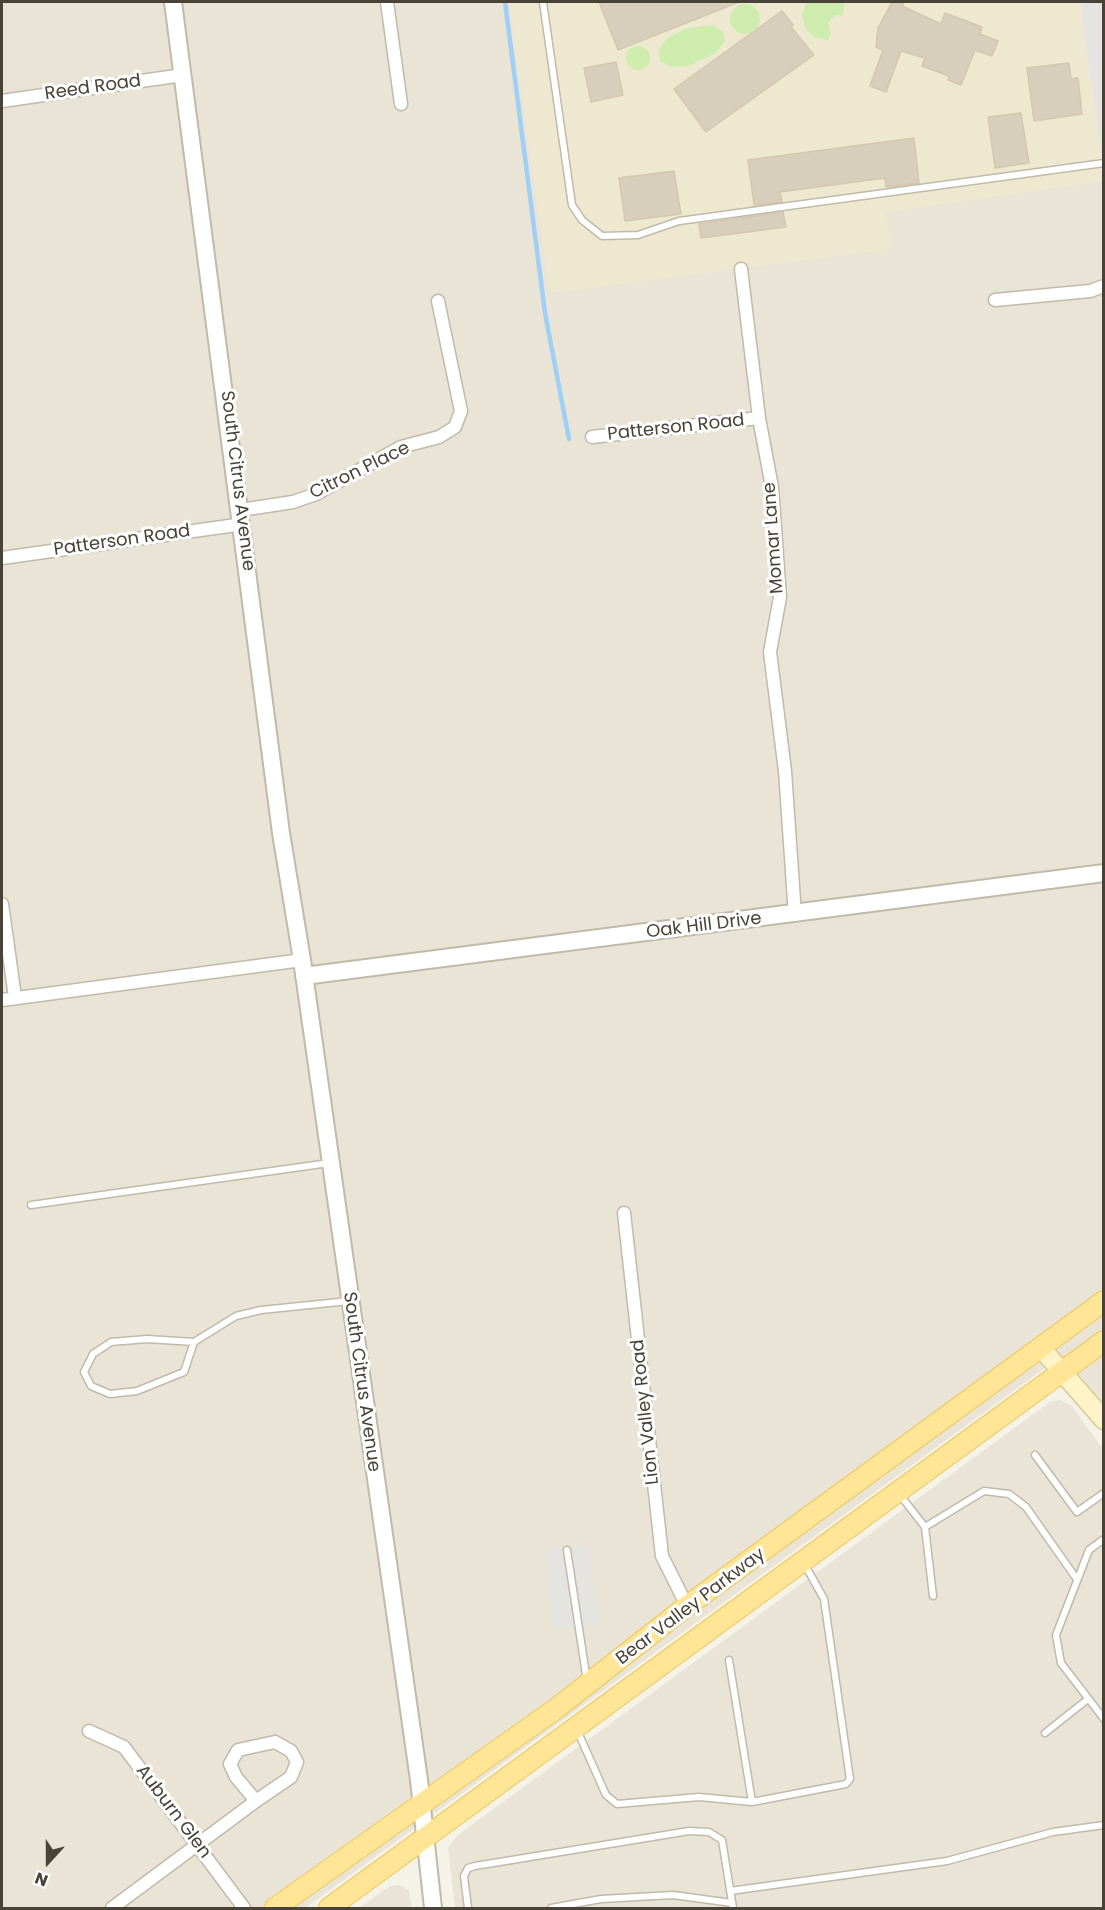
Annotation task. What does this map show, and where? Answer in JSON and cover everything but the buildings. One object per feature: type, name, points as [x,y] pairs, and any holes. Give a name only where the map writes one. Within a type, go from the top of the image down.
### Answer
[{"type":"main road","name":"Bear Valley Parkway","points":[[275,1908],[587,1684],[687,1606],[1042,1349],[1104,1301]]},
{"type":"main road","name":"Bear Valley Parkway","points":[[329,1908],[1104,1341]]},
{"type":"main road","points":[[1042,1349],[1104,1420]]},
{"type":"street","name":"South Citrus Avenue","points":[[174,2],[281,832],[303,968],[421,1804],[433,1908]]},
{"type":"street","points":[[387,2],[401,104]]},
{"type":"street","name":"Reed Road","points":[[2,101],[183,75]]},
{"type":"street","name":"Momar Lane","points":[[741,269],[759,418],[772,487],[780,597],[771,652],[785,771],[795,915]]},
{"type":"street","points":[[995,300],[1090,291],[1104,286]]},
{"type":"street","name":"Citron Place","points":[[242,517],[316,494],[392,452],[439,436],[455,427],[461,411],[438,301]]},
{"type":"street","name":"Patterson Road","points":[[592,437],[759,418]]},
{"type":"street","name":"Patterson Road","points":[[2,558],[242,517]]},
{"type":"street","name":"Oak Hill Drive","points":[[303,968],[795,915],[1104,873]]},
{"type":"street","points":[[2,904],[15,997]]},
{"type":"street","points":[[2,1000],[303,968]]},
{"type":"street","name":"Lion Valley Road","points":[[624,1213],[662,1557],[687,1606]]},
{"type":"street","name":"Auburn Glen","points":[[89,1731],[124,1747],[244,1908]]},
{"type":"street","points":[[112,1908],[291,1777],[297,1762],[291,1751],[275,1742],[238,1750],[230,1764],[236,1778],[256,1801]]},
{"type":"lane","points":[[543,2],[572,206],[582,220],[603,236],[638,235],[679,221],[1104,163]]},
{"type":"lane","points":[[31,1205],[330,1163]]},
{"type":"lane","points":[[194,1342],[184,1372],[136,1391],[110,1394],[92,1386],[84,1372],[93,1354],[111,1342],[147,1339],[194,1342],[236,1316],[261,1310],[350,1301]]},
{"type":"lane","points":[[1035,1455],[1077,1512],[1104,1493]]},
{"type":"lane","points":[[926,1527],[984,1491],[1009,1494],[1026,1507],[1076,1578]]},
{"type":"lane","points":[[898,1492],[926,1527],[933,1596]]},
{"type":"lane","points":[[1104,1539],[1089,1550],[1076,1578],[1056,1635],[1061,1663],[1104,1719]]},
{"type":"lane","points":[[567,1550],[587,1684]]},
{"type":"lane","points":[[576,1728],[606,1795],[617,1804],[699,1797],[752,1802],[846,1784],[850,1779],[824,1599],[803,1562]]},
{"type":"lane","points":[[729,1660],[752,1802]]},
{"type":"lane","points":[[1046,1733],[1088,1699]]},
{"type":"lane","points":[[730,1891],[947,1861],[1053,1832],[1104,1825]]},
{"type":"lane","points":[[468,1908],[464,1876],[468,1868],[475,1866],[689,1831],[709,1832],[722,1840],[732,1906],[673,1895],[601,1899],[551,1908]]},
{"type":"shaded area","points":[[2,2],[1103,2],[1103,1420],[1053,1362],[305,1908],[2,1908]]},
{"type":"shaded area","points":[[509,2],[1103,2],[1103,181],[886,212],[890,249],[550,293]]},
{"type":"shaded area","points":[[1103,2],[1103,161],[1082,22],[1082,3]]},
{"type":"shaded area","points":[[1060,1400],[1071,1405],[1103,1449],[1103,1908],[455,1908],[448,1848],[458,1835],[1050,1402]]},
{"type":"shaded area","points":[[588,1545],[598,1624],[554,1629],[545,1550]]},
{"type":"shaded area","points":[[400,1885],[409,1891],[412,1908],[359,1908],[390,1886]]},
{"type":"green space","points":[[806,2],[845,2],[843,15],[835,15],[828,22],[831,35],[828,40],[814,37],[805,28],[802,15]]},
{"type":"green space","points":[[745,4],[755,9],[760,19],[755,29],[745,34],[735,29],[730,19],[735,9]]},
{"type":"green space","points":[[715,26],[723,32],[725,40],[716,53],[688,66],[672,67],[660,61],[659,49],[667,38],[685,29]]},
{"type":"green space","points":[[638,46],[646,50],[650,58],[646,66],[638,70],[630,66],[626,58],[630,50]]},
{"type":"waterway","points":[[505,2],[545,313],[569,439]]}]
